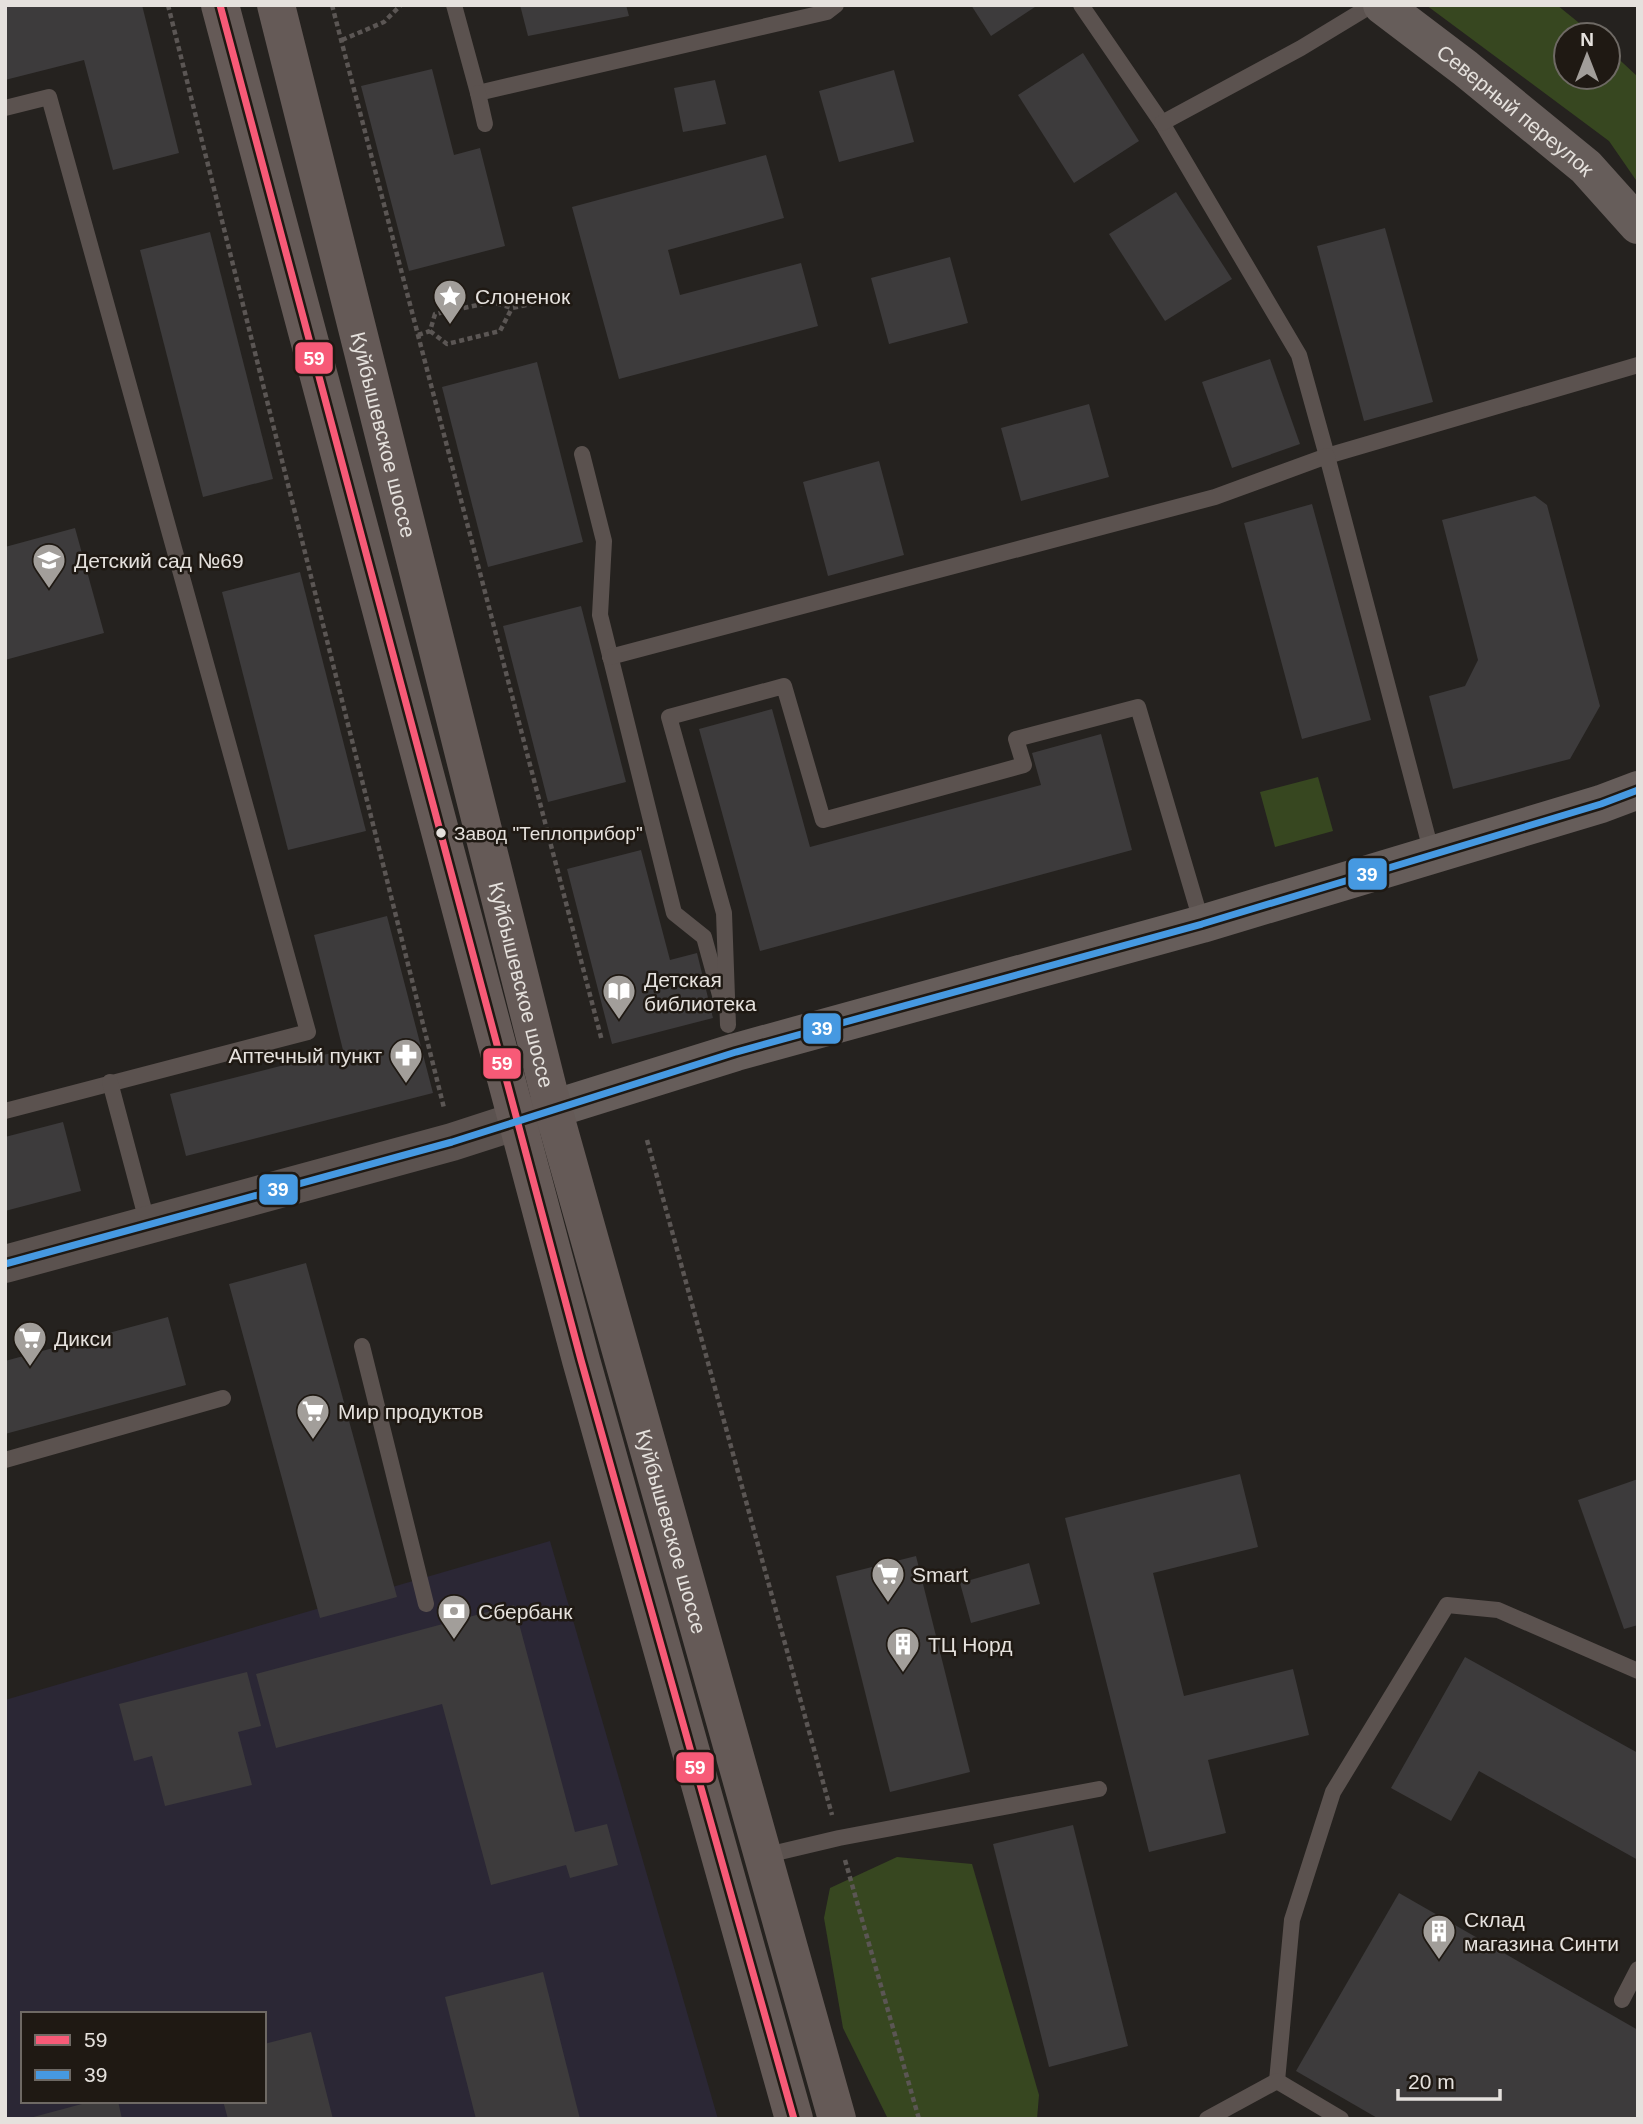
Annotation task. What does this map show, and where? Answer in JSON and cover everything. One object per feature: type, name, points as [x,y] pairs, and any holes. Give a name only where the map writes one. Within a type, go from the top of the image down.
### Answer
[{"type":"main road","name":"Куйбышевское шоссе","points":[[220,5],[631,1541],[794,2119]]},
{"type":"main road","name":"Куйбышевское шоссе","points":[[276,5],[553,1109],[837,2119]]},
{"type":"main road","name":"Северный переулок","points":[[1382,5],[1465,68],[1586,167],[1638,225]]},
{"type":"main road","points":[[553,1109],[732,1039],[1202,924],[1638,790]]},
{"type":"street","points":[[5,1264],[453,1142],[553,1109]]},
{"type":"lane","points":[[454,5],[485,124]]},
{"type":"lane","points":[[478,93],[827,12],[836,5]]},
{"type":"lane","points":[[1081,5],[1163,123],[1299,355],[1432,854]]},
{"type":"lane","points":[[1163,123],[1301,48],[1372,5]]},
{"type":"lane","points":[[5,108],[49,97],[308,1031],[5,1111]]},
{"type":"lane","points":[[610,657],[1215,497],[1328,456],[1638,365]]},
{"type":"lane","points":[[582,454],[604,541],[600,615],[674,912],[704,937],[732,1039]]},
{"type":"lane","points":[[732,1039],[724,912],[669,717],[784,686],[823,820],[1024,765],[1016,739],[1138,707],[1202,924]]},
{"type":"lane","points":[[110,1082],[149,1225]]},
{"type":"lane","points":[[362,1346],[426,1604]]},
{"type":"lane","points":[[5,1460],[223,1398]]},
{"type":"lane","points":[[1277,2081],[1292,1920],[1333,1793],[1447,1605],[1498,1610],[1638,1671]]},
{"type":"lane","points":[[763,1856],[839,1838],[1099,1788]]},
{"type":"lane","points":[[1622,2000],[1638,1969]]},
{"type":"lane","points":[[1207,2119],[1277,2081]]},
{"type":"lane","points":[[1277,2081],[1340,2119]]},
{"type":"path","points":[[168,5],[445,1113]]},
{"type":"path","points":[[332,5],[367,150],[418,335],[602,1041]]},
{"type":"path","points":[[342,40],[384,22],[401,5]]},
{"type":"path","points":[[430,331],[435,314],[492,302],[512,308],[569,296]]},
{"type":"path","points":[[430,331],[447,344],[500,331],[512,308]]},
{"type":"path","points":[[418,335],[430,331]]},
{"type":"path","points":[[647,1140],[919,2119]]},
{"type":"shaded area","points":[[550,1541],[718,2119],[5,2119],[5,1700]]},
{"type":"green space","points":[[1426,5],[1557,5],[1577,21],[1552,21],[1552,91],[1622,91],[1622,62],[1638,77],[1638,183],[1609,141]]},
{"type":"green space","points":[[1318,777],[1333,831],[1275,847],[1260,792]]},
{"type":"green space","points":[[897,1857],[972,1864],[1039,2095],[1037,2119],[888,2119],[843,2028],[824,1918],[830,1888]]},
{"type":"building","points":[[5,5],[142,5],[179,153],[113,170],[84,60],[5,80]]},
{"type":"building","points":[[520,5],[626,5],[629,16],[528,36]]},
{"type":"building","points":[[971,5],[1038,5],[991,36]]},
{"type":"building","points":[[1083,53],[1139,141],[1074,183],[1018,95]]},
{"type":"building","points":[[432,69],[454,155],[480,148],[505,246],[409,271],[361,86]]},
{"type":"building","points":[[894,70],[914,142],[839,162],[819,91]]},
{"type":"building","points":[[715,80],[726,124],[683,132],[674,88]]},
{"type":"building","points":[[766,155],[784,218],[668,250],[680,295],[801,263],[818,326],[619,379],[572,207]]},
{"type":"building","points":[[1176,192],[1232,279],[1165,321],[1109,234]]},
{"type":"building","points":[[1385,228],[1433,402],[1364,421],[1317,246]]},
{"type":"building","points":[[210,232],[273,479],[203,497],[140,250]]},
{"type":"building","points":[[950,257],[968,323],[889,344],[871,278]]},
{"type":"building","points":[[1270,359],[1300,444],[1232,468],[1202,382]]},
{"type":"building","points":[[537,362],[583,542],[488,567],[442,387]]},
{"type":"building","points":[[1089,404],[1109,477],[1021,501],[1001,428]]},
{"type":"building","points":[[879,461],[904,555],[828,576],[803,482]]},
{"type":"building","points":[[1535,496],[1547,505],[1600,706],[1570,759],[1453,789],[1429,696],[1465,686],[1478,660],[1442,520]]},
{"type":"building","points":[[1312,504],[1371,720],[1302,739],[1244,523]]},
{"type":"building","name":"Детский сад №69","points":[[75,528],[104,633],[5,660],[5,547]]},
{"type":"building","points":[[300,572],[366,831],[288,850],[222,592]]},
{"type":"building","points":[[581,606],[626,782],[548,802],[503,626]]},
{"type":"building","points":[[772,709],[810,847],[1041,785],[1032,753],[1101,734],[1132,850],[760,951],[699,729]]},
{"type":"building","points":[[641,850],[670,960],[697,953],[713,1018],[612,1044],[567,869]]},
{"type":"building","points":[[387,916],[433,1093],[186,1156],[170,1094],[343,1050],[314,935]]},
{"type":"building","points":[[63,1122],[81,1191],[5,1211],[5,1137]]},
{"type":"building","name":"Мир продуктов","points":[[306,1263],[397,1597],[320,1618],[229,1284]]},
{"type":"building","points":[[168,1317],[186,1385],[5,1434],[5,1361]]},
{"type":"building","points":[[1240,1474],[1258,1547],[1153,1573],[1184,1696],[1293,1669],[1309,1735],[1208,1760],[1226,1833],[1149,1852],[1065,1518]]},
{"type":"building","points":[[1638,1479],[1638,1625],[1624,1629],[1578,1500]]},
{"type":"building","name":"ТЦ Норд","points":[[916,1556],[970,1772],[890,1792],[836,1576]]},
{"type":"building","points":[[1029,1563],[1040,1604],[971,1623],[960,1583]]},
{"type":"building","points":[[514,1605],[575,1832],[607,1824],[618,1865],[570,1878],[566,1865],[491,1885],[442,1704],[276,1748],[256,1674]]},
{"type":"building","points":[[1465,1657],[1638,1753],[1638,1860],[1479,1771],[1451,1821],[1391,1788]]},
{"type":"building","points":[[247,1672],[261,1726],[238,1732],[252,1785],[165,1806],[152,1756],[134,1761],[119,1704]]},
{"type":"building","points":[[1073,1825],[1128,2046],[1049,2067],[993,1844]]},
{"type":"building","name":"Склад магазина Синти","points":[[1399,1893],[1638,2030],[1638,2119],[1379,2119],[1296,2071]]},
{"type":"building","points":[[543,1972],[580,2119],[476,2119],[445,1997]]},
{"type":"building","points":[[311,2032],[333,2119],[228,2119],[224,2103],[266,2103],[266,2043]]},
{"type":"building","points":[[86,2103],[118,2103],[122,2119],[26,2119]]},
{"type":"transit line","name":"59","points":[[220,5],[581,1360],[794,2119]]},
{"type":"transit line","name":"39","points":[[5,1264],[452,1142],[736,1052],[1202,924],[1601,804],[1638,790]]},
{"type":"place","name":"Слоненок","points":[[450,326]]},
{"type":"place","name":"Детский сад №69","points":[[49,590]]},
{"type":"place","name":"Завод \"Теплоприбор\"","points":[[441,833]]},
{"type":"place","name":"Детская библиотека","points":[[619,1021]]},
{"type":"place","name":"Аптечный пункт","points":[[406,1085]]},
{"type":"place","name":"Дикси","points":[[30,1368]]},
{"type":"place","name":"Мир продуктов","points":[[313,1441]]},
{"type":"place","name":"Smart","points":[[888,1604]]},
{"type":"place","name":"Сбербанк","points":[[454,1641]]},
{"type":"place","name":"ТЦ Норд","points":[[903,1674]]},
{"type":"place","name":"Склад магазина Синти","points":[[1439,1961]]}]
